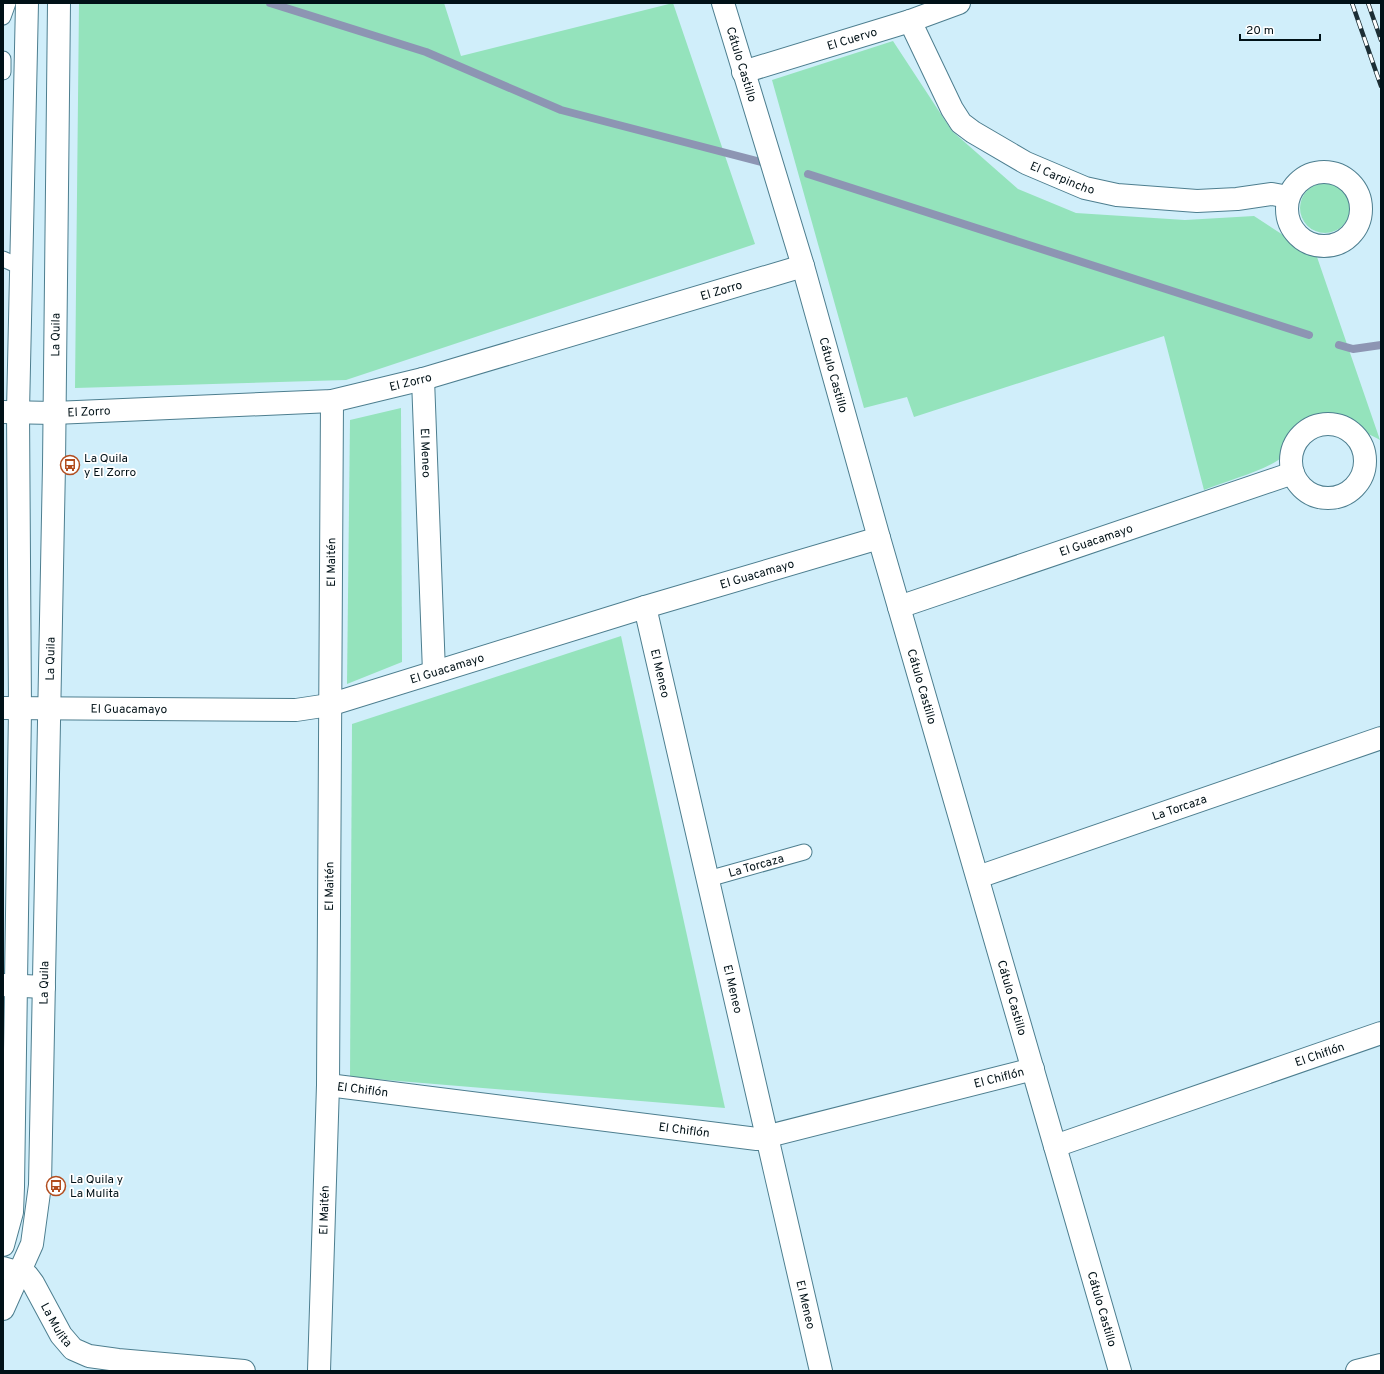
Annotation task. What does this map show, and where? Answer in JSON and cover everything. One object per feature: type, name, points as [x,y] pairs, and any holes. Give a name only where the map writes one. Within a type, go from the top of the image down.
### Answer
[{"type":"street","points":[[3,1245],[12,1212],[10,986],[12,708],[10,411],[12,263],[27,3]]},
{"type":"street","name":"La Quila","points":[[3,1309],[12,1270],[32,1244],[40,1185],[54,413],[59,3]]},
{"type":"street","name":"Cátulo Castillo","points":[[723,3],[803,266],[878,538],[978,877],[1120,1371]]},
{"type":"street","name":"El Cuervo","points":[[743,72],[910,21],[959,3]]},
{"type":"street","name":"El Carpincho","points":[[910,21],[952,109],[962,123],[973,132],[1026,163],[1085,188],[1116,195],[1197,201],[1237,199],[1272,194],[1288,198]]},
{"type":"street","name":"El Zorro","points":[[10,411],[54,413],[332,401],[422,379],[803,266]]},
{"type":"street","name":"El Meneo","points":[[422,379],[434,672]]},
{"type":"street","name":"El Maitén","points":[[319,1371],[328,1085],[329,705],[332,401]]},
{"type":"street","name":"El Guacamayo","points":[[899,607],[1293,473]]},
{"type":"street","name":"El Guacamayo","points":[[12,708],[49,710],[296,710],[329,705],[646,607],[878,538]]},
{"type":"street","name":"El Meneo","points":[[646,607],[821,1371]]},
{"type":"street","name":"La Torcaza","points":[[978,877],[1381,738]]},
{"type":"street","points":[[10,986],[44,987]]},
{"type":"street","name":"El Chiflón","points":[[1055,1146],[1381,1033]]},
{"type":"street","name":"El Chiflón","points":[[328,1085],[757,1139],[1033,1069]]},
{"type":"street","name":"La Mulita","points":[[12,1270],[27,1275],[33,1283],[61,1336],[73,1348],[89,1356],[244,1371]]},
{"type":"street","points":[[1357,1371],[1381,1365]]},
{"type":"lane","points":[[3,17],[8,3]]},
{"type":"lane","points":[[3,59],[3,72]]},
{"type":"lane","name":"La Torcaza","points":[[708,879],[804,852]]},
{"type":"green space","points":[[79,3],[444,3],[461,56],[673,3],[755,244],[346,380],[75,388]]},
{"type":"green space","points":[[893,41],[952,131],[1018,189],[1076,213],[1185,220],[1254,216],[1317,257],[1380,440],[1341,421],[1329,418],[1309,420],[1302,426],[1289,450],[1283,457],[1265,467],[1204,490],[1164,336],[914,417],[907,397],[864,408],[772,80]]},
{"type":"green space","points":[[1320,183],[1330,183],[1343,190],[1350,203],[1350,213],[1343,226],[1330,233],[1320,233],[1311,229],[1304,222],[1300,213],[1300,203],[1304,194],[1311,187]]},
{"type":"green space","points":[[401,408],[402,662],[347,684],[350,420]]},
{"type":"green space","points":[[621,636],[725,1108],[350,1077],[352,724]]},
{"type":"waterway","points":[[270,3],[426,52],[561,110],[761,162]]},
{"type":"waterway","points":[[808,174],[1309,335]]},
{"type":"waterway","points":[[1339,345],[1353,349],[1381,345]]},
{"type":"railway","points":[[1352,3],[1381,86]]},
{"type":"railway","points":[[1368,3],[1381,40]]},
{"type":"place","name":"La Quila y El Zorro","points":[[70,465]]},
{"type":"place","name":"La Quila y La Mulita","points":[[56,1186]]}]
